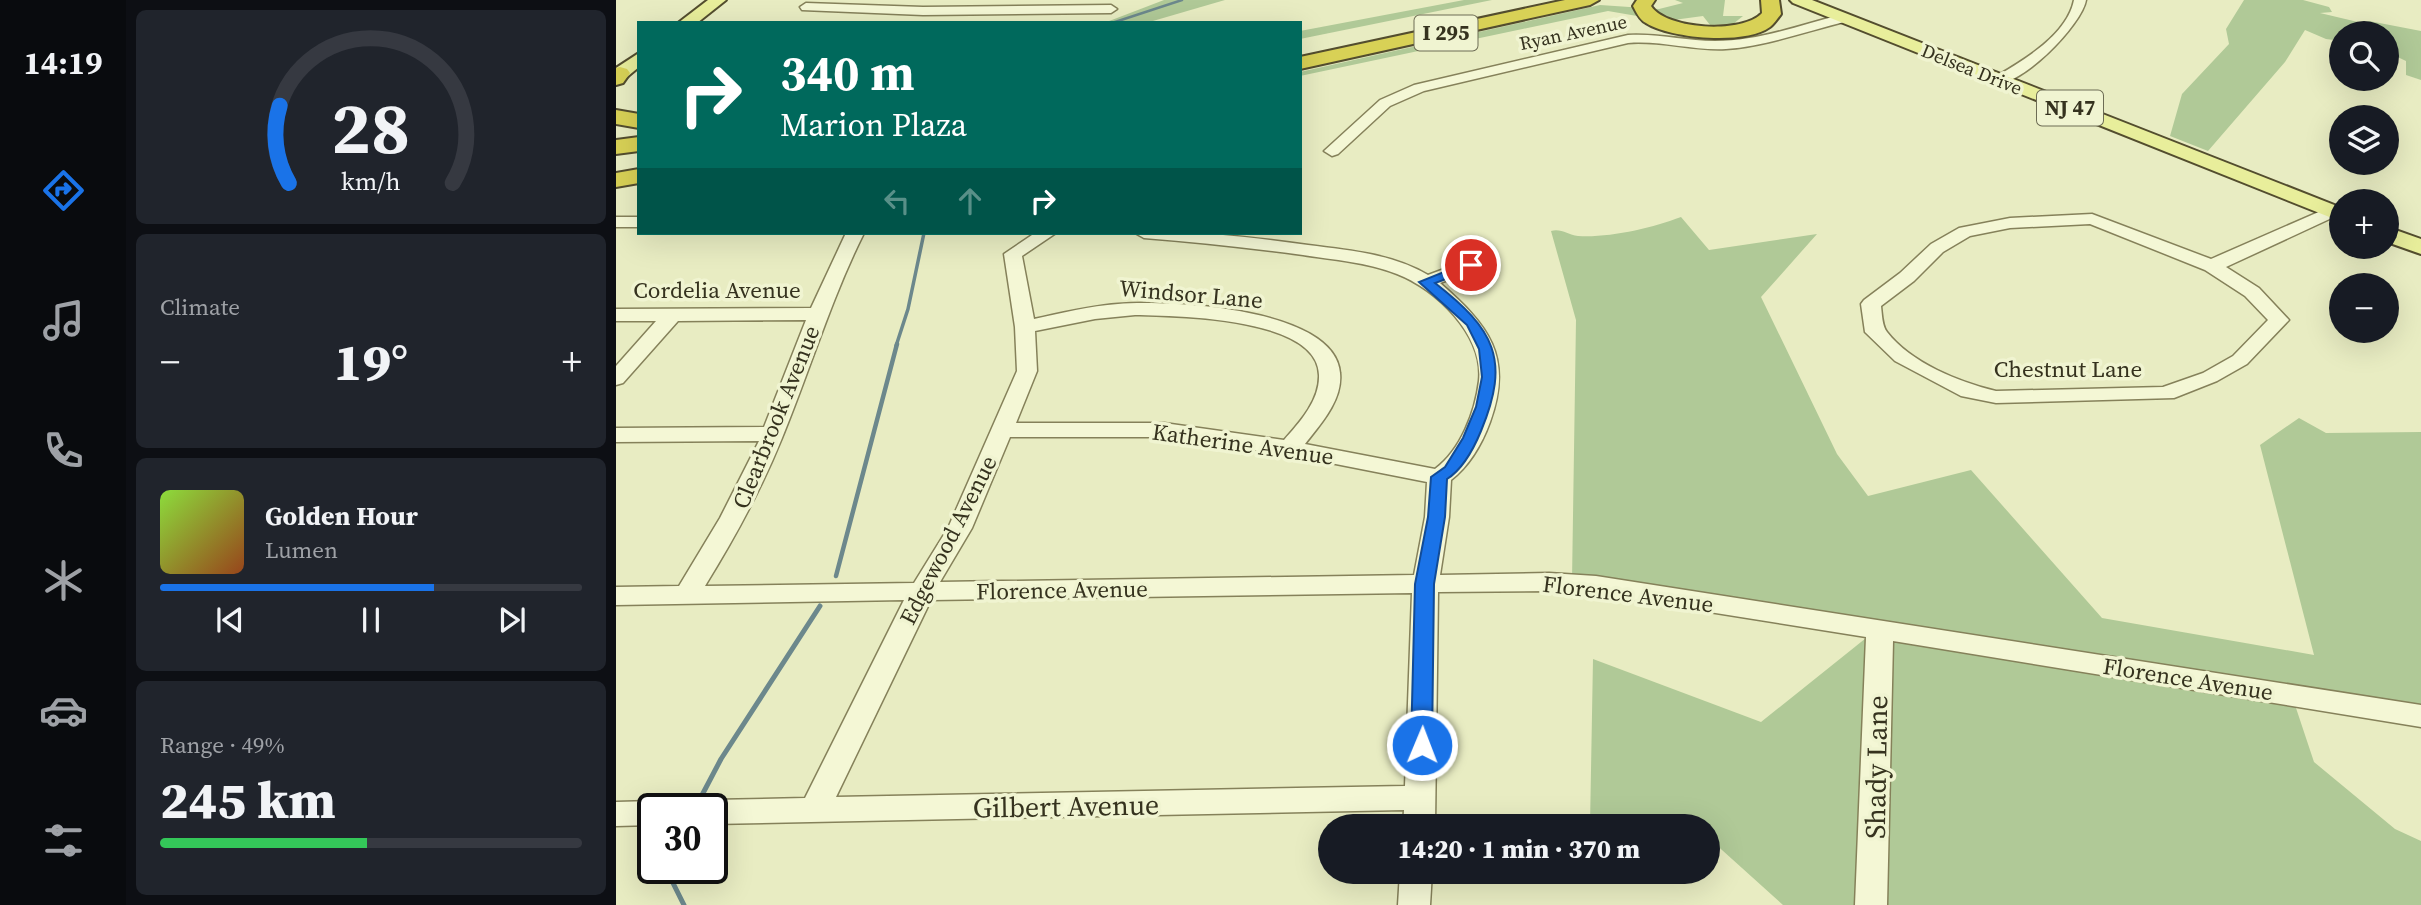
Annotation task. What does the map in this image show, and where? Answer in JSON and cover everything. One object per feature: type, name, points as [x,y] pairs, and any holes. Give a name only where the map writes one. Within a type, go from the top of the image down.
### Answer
[{"type":"highway","name":"I 295","points":[[1302,47],[1528,0]]},
{"type":"highway","name":"I 295","points":[[1302,62],[1590,0]]},
{"type":"highway","points":[[1646,0],[1642,6],[1648,17],[1655,21],[1673,28],[1714,32],[1743,30],[1764,24],[1772,14],[1770,0]]},
{"type":"highway","points":[[616,119],[637,121]]},
{"type":"highway","points":[[616,147],[637,144]]},
{"type":"highway","points":[[616,166],[637,163]]},
{"type":"highway","points":[[616,180],[637,176]]},
{"type":"main road","points":[[689,21],[718,0]]},
{"type":"main road","name":"Delsea Drive","points":[[1798,0],[2329,211]]},
{"type":"main road","points":[[617,75],[637,59]]},
{"type":"main road","points":[[2399,239],[2421,247]]},
{"type":"street","points":[[912,21],[934,0]]},
{"type":"street","points":[[2000,80],[2029,63],[2044,50],[2080,9],[2080,0]]},
{"type":"street","points":[[806,7],[923,11],[1111,9]]},
{"type":"street","name":"Ryan Avenue","points":[[1332,151],[1385,103],[1443,81],[1637,38],[1654,37],[1699,45],[1726,45],[1843,18]]},
{"type":"street","points":[[2212,266],[2329,217]]},
{"type":"street","name":"Chestnut Lane","points":[[2092,219],[2212,266],[2252,292],[2279,320],[2240,360],[2210,377],[2166,393],[2007,397],[1969,391],[1902,357],[1875,332],[1871,303],[1907,277],[1937,248],[1965,232],[2000,225],[2092,219]]},
{"type":"street","points":[[616,222],[637,222]]},
{"type":"street","name":"Clearbrook Avenue","points":[[686,596],[744,500],[773,434],[818,314],[854,235]]},
{"type":"street","name":"Edgewood Avenue","points":[[814,810],[921,593],[960,528],[1027,370],[1025,327],[1013,254],[1044,235]]},
{"type":"street","points":[[1167,235],[1352,257],[1405,272],[1426,282],[1467,316],[1482,340],[1489,358],[1489,387],[1480,417],[1451,470],[1439,477],[1437,517],[1424,584],[1420,812]]},
{"type":"street","points":[[1426,282],[1471,265]]},
{"type":"street","name":"Windsor Lane","points":[[1025,327],[1088,314],[1138,310],[1217,316],[1270,324],[1290,331],[1310,344],[1325,359],[1330,377],[1320,407],[1290,448]]},
{"type":"street","points":[[616,379],[673,314]]},
{"type":"street","name":"Cordelia Avenue","points":[[616,315],[818,314]]},
{"type":"street","name":"Katherine Avenue","points":[[1002,430],[1164,430],[1290,448],[1439,477]]},
{"type":"street","points":[[616,435],[773,434]]},
{"type":"street","name":"Florence Avenue","points":[[616,596],[1549,582],[1596,585],[2421,716]]},
{"type":"street","name":"Shady Lane","points":[[1871,905],[1880,629]]},
{"type":"street","name":"Gilbert Avenue","points":[[728,812],[1420,812]]},
{"type":"street","points":[[616,814],[637,813]]},
{"type":"street","points":[[1414,905],[1415,884]]},
{"type":"green space","points":[[1164,0],[1225,0],[1153,21],[1109,21]]},
{"type":"green space","points":[[1464,0],[1492,0],[1302,39],[1302,31]]},
{"type":"green space","points":[[1675,0],[1725,0],[1723,16],[1743,16],[1733,24],[1710,25],[1703,16],[1666,21],[1608,11],[1302,76],[1302,72],[1600,5],[1659,9],[1683,3]]},
{"type":"green space","points":[[2244,0],[2303,0],[2329,7],[2332,12],[2320,13],[2354,21],[2329,21],[2329,39],[2305,30],[2285,62],[2208,151],[2170,136],[2182,94],[2229,44],[2226,29]]},
{"type":"green space","points":[[2399,27],[2421,31],[2421,80],[2406,75],[2406,61],[2399,58]]},
{"type":"green space","points":[[1681,217],[1709,250],[1817,234],[1761,297],[1837,454],[1868,496],[1971,470],[2102,618],[2314,655],[2260,445],[2299,418],[2326,433],[2421,432],[2421,712],[2290,690],[2314,762],[2395,829],[2421,841],[2421,905],[1783,905],[1720,848],[1720,814],[1590,814],[1593,659],[1761,722],[1881,626],[1572,581],[1576,320],[1551,231],[1558,230],[1578,236],[1603,235],[1657,225]]},
{"type":"waterway","points":[[1118,21],[1182,0]]},
{"type":"waterway","points":[[896,346],[908,309],[924,235]]},
{"type":"waterway","points":[[836,576],[897,344]]},
{"type":"waterway","points":[[703,793],[721,759],[820,606]]},
{"type":"waterway","points":[[674,884],[684,905]]},
{"type":"route","points":[[1422,745],[1424,584],[1437,517],[1439,477],[1451,470],[1470,438],[1484,407],[1489,387],[1489,358],[1473,324],[1460,309],[1426,282],[1471,265]]}]
